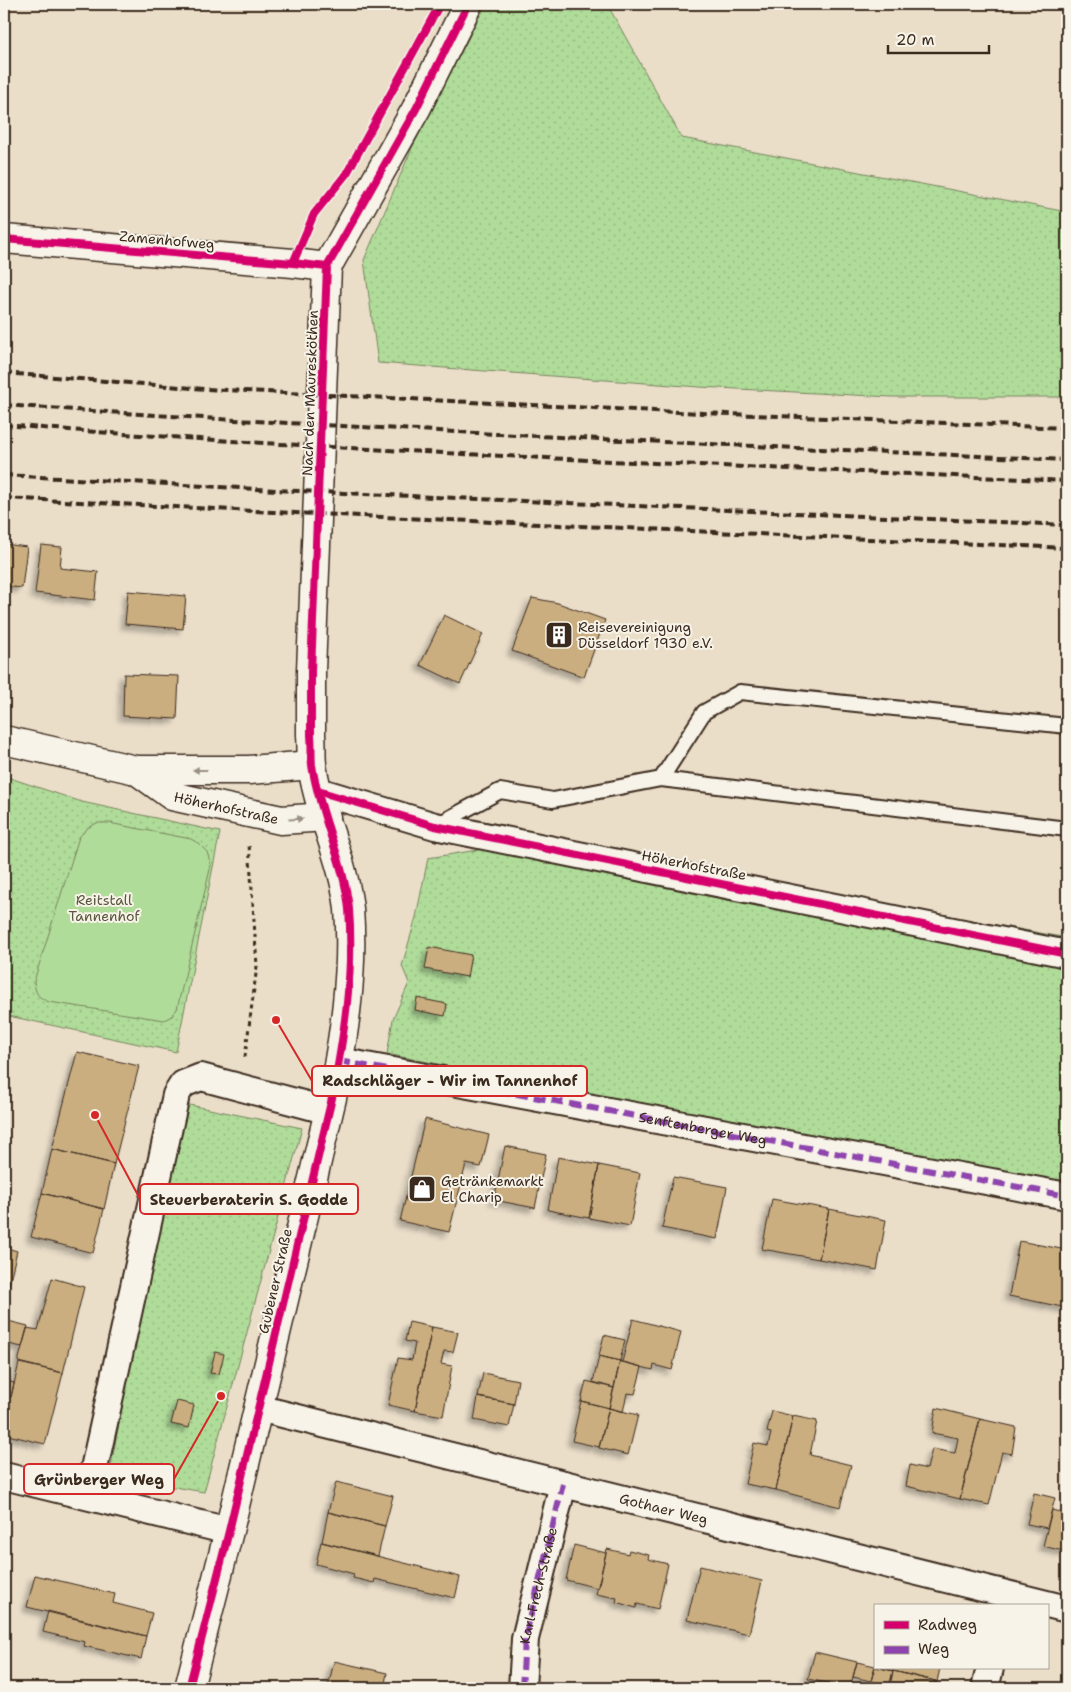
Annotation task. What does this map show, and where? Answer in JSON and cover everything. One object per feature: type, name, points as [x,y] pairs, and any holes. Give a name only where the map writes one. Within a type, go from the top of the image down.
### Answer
[{"type":"street","name":"Nach den Mauresköthen","points":[[326,817],[312,764],[311,670],[327,267],[416,109],[468,4]]},
{"type":"street","name":"Zamenhofweg","points":[[4,239],[327,267]]},
{"type":"street","name":"Höherhofstraße","points":[[4,740],[136,770],[249,770],[312,764]]},
{"type":"street","name":"Höherhofstraße","points":[[136,770],[172,796],[280,820],[326,817]]},
{"type":"street","name":"Höherhofstraße","points":[[318,791],[435,826],[1067,954]]},
{"type":"street","name":"Gubener Straße","points":[[189,1688],[229,1531],[329,1111],[339,1061],[347,995],[350,949],[348,908],[340,863],[326,817]]},
{"type":"street","name":"Senftenberger Weg","points":[[339,1061],[1067,1196]]},
{"type":"street","points":[[88,1496],[176,1095],[183,1084],[201,1077],[329,1111]]},
{"type":"street","name":"Gothaer Weg","points":[[258,1408],[564,1484],[1007,1600],[1034,1604]]},
{"type":"street","points":[[4,1476],[229,1531]]},
{"type":"street","name":"Karl-Frech-Straße","points":[[522,1688],[525,1639],[564,1484]]},
{"type":"street","name":"Gothaer Weg","points":[[1048,1606],[1067,1609]]},
{"type":"street","points":[[985,1688],[990,1670]]},
{"type":"lane","points":[[660,779],[704,712],[740,692],[1067,726]]},
{"type":"lane","points":[[435,826],[500,791],[553,800],[660,779],[1067,829]]},
{"type":"path","points":[[241,1087],[257,966],[247,813]]},
{"type":"green space","points":[[486,4],[607,4],[682,138],[1067,212],[1067,397],[892,397],[699,387],[378,363],[364,260],[412,148]]},
{"type":"green space","name":"Reitstall Tannenhof","points":[[4,776],[82,802],[220,832],[176,1052],[4,1015]]},
{"type":"green space","points":[[97,823],[109,823],[191,839],[207,852],[211,865],[177,1009],[172,1016],[164,1020],[49,1002],[42,999],[35,989],[34,981],[79,837],[89,827]]},
{"type":"green space","points":[[540,840],[1067,938],[1067,1182],[933,1161],[387,1054],[393,1019],[409,983],[402,966],[416,917],[428,858]]},
{"type":"green space","points":[[180,1103],[302,1128],[204,1492],[109,1476]]},
{"type":"building","points":[[4,544],[27,547],[22,588],[4,586]]},
{"type":"building","points":[[41,545],[62,547],[60,568],[98,572],[95,600],[35,593]]},
{"type":"building","points":[[128,591],[186,596],[183,629],[125,624]]},
{"type":"building","name":"Reisevereinigung Düsseldorf 1930 e.V.","points":[[532,598],[558,603],[605,620],[584,677],[512,651]]},
{"type":"building","points":[[444,615],[483,634],[460,684],[420,665]]},
{"type":"building","points":[[124,674],[179,676],[177,719],[123,716]]},
{"type":"building","points":[[429,947],[471,955],[467,977],[425,969]]},
{"type":"building","points":[[417,998],[447,1004],[445,1016],[415,1010]]},
{"type":"building","points":[[77,1052],[139,1066],[114,1164],[52,1149]]},
{"type":"building","points":[[425,1119],[489,1135],[481,1167],[466,1164],[449,1232],[400,1221]]},
{"type":"building","points":[[505,1146],[546,1154],[535,1208],[494,1200]]},
{"type":"building","points":[[52,1149],[114,1164],[104,1209],[42,1193]]},
{"type":"building","points":[[558,1157],[599,1165],[589,1218],[548,1210]]},
{"type":"building","points":[[599,1165],[640,1173],[630,1226],[589,1218]]},
{"type":"building","points":[[673,1177],[727,1187],[717,1239],[662,1228]]},
{"type":"building","points":[[42,1193],[104,1209],[93,1253],[31,1237]]},
{"type":"building","points":[[772,1199],[829,1209],[819,1259],[762,1249]]},
{"type":"building","points":[[829,1209],[886,1220],[877,1270],[819,1259]]},
{"type":"building","points":[[1019,1241],[1067,1250],[1067,1308],[1009,1296]]},
{"type":"building","points":[[4,1247],[17,1251],[4,1305]]},
{"type":"building","points":[[52,1278],[84,1287],[63,1373],[18,1362],[27,1328],[38,1330]]},
{"type":"building","points":[[633,1319],[681,1332],[672,1370],[654,1365],[653,1370],[622,1362]]},
{"type":"building","points":[[4,1320],[28,1326],[22,1347],[4,1343]]},
{"type":"building","points":[[409,1322],[432,1327],[415,1411],[388,1405],[398,1358],[412,1360],[415,1343],[405,1341]]},
{"type":"building","points":[[432,1327],[458,1332],[453,1352],[444,1351],[441,1364],[452,1366],[443,1416],[415,1411]]},
{"type":"building","points":[[604,1335],[625,1340],[620,1361],[599,1356]]},
{"type":"building","points":[[215,1352],[224,1354],[219,1374],[210,1373]]},
{"type":"building","points":[[599,1356],[620,1361],[614,1388],[593,1382]]},
{"type":"building","points":[[620,1361],[642,1367],[635,1394],[627,1393],[623,1412],[609,1408]]},
{"type":"building","points":[[19,1363],[63,1373],[45,1444],[4,1434],[5,1395],[11,1397]]},
{"type":"building","points":[[483,1373],[518,1380],[514,1404],[478,1397]]},
{"type":"building","points":[[4,1380],[14,1383],[11,1397],[5,1395],[4,1397]]},
{"type":"building","points":[[586,1381],[614,1388],[609,1408],[581,1401]]},
{"type":"building","points":[[478,1397],[514,1404],[509,1427],[474,1420]]},
{"type":"building","points":[[177,1401],[194,1405],[189,1428],[171,1424]]},
{"type":"building","points":[[581,1401],[609,1408],[599,1447],[572,1441]]},
{"type":"building","points":[[609,1408],[638,1415],[628,1455],[599,1448]]},
{"type":"building","points":[[936,1408],[980,1419],[960,1499],[906,1486],[910,1465],[927,1469],[932,1449],[955,1453],[958,1438],[932,1433]]},
{"type":"building","points":[[772,1411],[793,1416],[776,1490],[745,1484],[754,1443],[768,1446],[771,1433],[767,1432]]},
{"type":"building","points":[[793,1416],[817,1421],[810,1455],[851,1465],[840,1507],[776,1490]]},
{"type":"building","points":[[980,1419],[1016,1427],[1012,1454],[1002,1452],[989,1505],[960,1499]]},
{"type":"building","points":[[336,1482],[393,1496],[385,1526],[328,1512]]},
{"type":"building","points":[[1034,1493],[1055,1498],[1047,1528],[1027,1524]]},
{"type":"building","points":[[1052,1510],[1067,1514],[1067,1552],[1043,1546]]},
{"type":"building","points":[[328,1512],[385,1526],[378,1556],[322,1542]]},
{"type":"building","points":[[321,1542],[460,1577],[455,1598],[375,1579],[374,1583],[353,1578],[354,1574],[316,1564]]},
{"type":"building","points":[[574,1545],[606,1553],[598,1588],[566,1580]]},
{"type":"building","points":[[607,1549],[628,1554],[629,1550],[649,1555],[648,1559],[668,1564],[658,1609],[637,1604],[636,1608],[616,1602],[617,1598],[596,1594]]},
{"type":"building","points":[[700,1566],[762,1581],[749,1634],[687,1620]]},
{"type":"building","points":[[35,1575],[115,1594],[113,1603],[152,1613],[146,1636],[27,1607]]},
{"type":"building","points":[[48,1611],[146,1636],[141,1659],[84,1646],[85,1642],[43,1632]]},
{"type":"building","points":[[815,1652],[857,1662],[850,1688],[808,1679]]},
{"type":"building","points":[[334,1661],[387,1673],[384,1688],[328,1688]]},
{"type":"building","points":[[857,1662],[874,1666],[871,1681],[853,1677]]},
{"type":"building","points":[[874,1670],[893,1671],[890,1685],[871,1681]]},
{"type":"building","points":[[890,1670],[940,1670],[937,1682]]},
{"type":"building","points":[[893,1671],[936,1681],[934,1688],[889,1688]]},
{"type":"railway","points":[[4,373],[205,389],[655,411],[1067,428]]},
{"type":"railway","points":[[4,405],[403,429],[1067,460]]},
{"type":"railway","points":[[4,425],[403,451],[1067,481]]},
{"type":"railway","points":[[4,475],[275,490],[1067,525]]},
{"type":"railway","points":[[4,498],[1067,548]]},
{"type":"marked path","points":[[339,1061],[1067,1196]]},
{"type":"marked path","points":[[522,1688],[525,1639],[563,1484]]},
{"type":"cycle path","points":[[293,263],[314,214],[347,173],[440,4]]},
{"type":"cycle path","points":[[189,1688],[229,1531],[332,1098],[347,1004],[350,956],[349,909],[342,873],[315,783],[311,735],[311,671],[327,267],[416,109],[468,4]]},
{"type":"cycle path","points":[[4,239],[327,267]]},
{"type":"cycle path","points":[[318,791],[435,826],[1067,954]]},
{"type":"place","name":"Reisevereinigung Düsseldorf 1930 e.V.","points":[[559,635]]},
{"type":"place","name":"Radschläger - Wir im Tannenhof","points":[[276,1020]]},
{"type":"place","name":"Steuerberaterin S. Godde","points":[[95,1115]]},
{"type":"place","name":"Getränkemarkt El Charip","points":[[422,1189]]},
{"type":"place","name":"Grünberger Weg","points":[[221,1396]]}]
